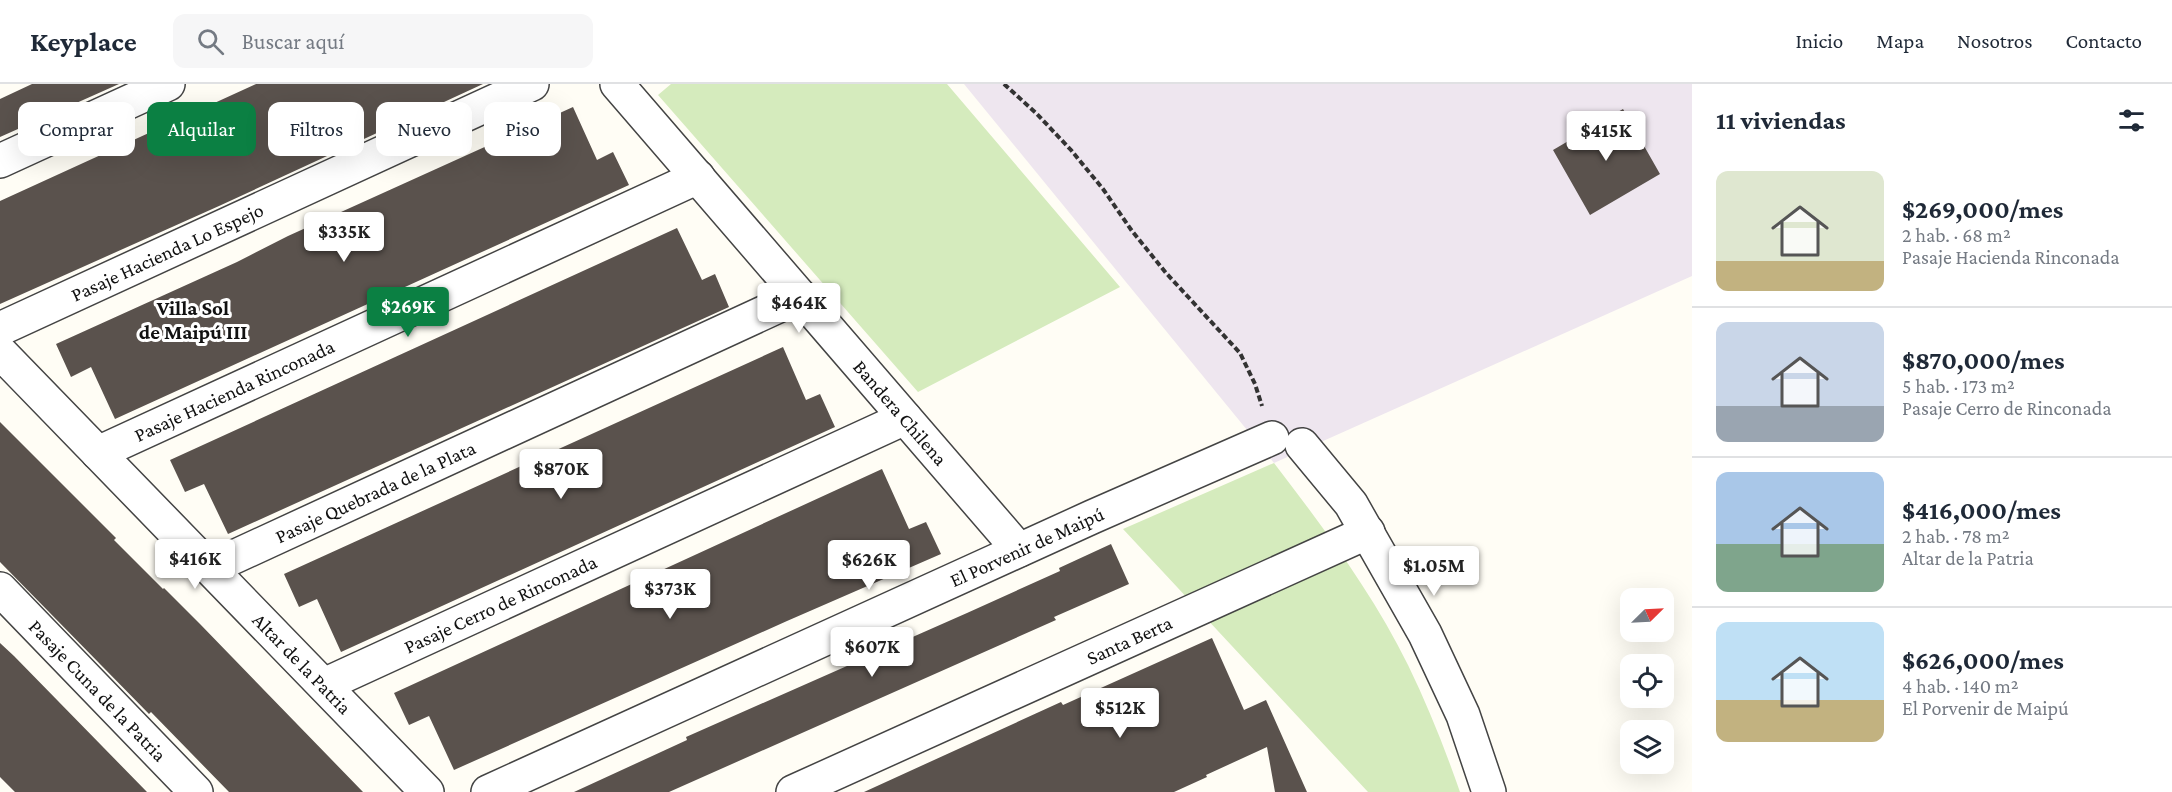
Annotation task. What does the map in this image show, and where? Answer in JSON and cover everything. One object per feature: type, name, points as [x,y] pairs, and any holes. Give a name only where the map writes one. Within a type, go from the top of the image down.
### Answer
[{"type":"street","points":[[0,161],[168,84]]},
{"type":"street","name":"Pasaje Hacienda Lo Espejo","points":[[0,329],[532,84]]},
{"type":"street","name":"Bandera Chilena","points":[[617,84],[1019,550]]},
{"type":"street","name":"Pasaje Hacienda Rinconada","points":[[98,453],[698,177]]},
{"type":"street","name":"Pasaje Quebrada de la Plata","points":[[210,568],[800,297]]},
{"type":"street","name":"Altar de la Patria","points":[[0,352],[427,792]]},
{"type":"street","name":"Pasaje Cerro de Rinconada","points":[[324,685],[905,418]]},
{"type":"street","points":[[1287,442],[1350,504],[1368,532],[1425,634],[1463,715],[1489,792]]},
{"type":"street","name":"El Porvenir de Maipú","points":[[488,792],[1019,550],[1287,442]]},
{"type":"street","name":"Santa Berta","points":[[793,792],[1368,532]]},
{"type":"street","name":"Pasaje Cuna de la Patria","points":[[0,589],[196,792]]},
{"type":"path","points":[[1004,84],[1071,150],[1104,189],[1132,231],[1166,273],[1240,353],[1287,442]]},
{"type":"shaded area","points":[[964,84],[1692,84],[1692,276],[1274,463]]},
{"type":"green space","points":[[671,84],[947,84],[1120,287],[918,392],[658,95]]},
{"type":"green space","points":[[1274,463],[1346,561],[1394,638],[1429,712],[1460,792],[1368,792],[1123,529]]},
{"type":"building","points":[[32,84],[119,84],[79,102],[18,102],[18,129],[0,137],[0,99]]},
{"type":"building","points":[[256,84],[483,84],[444,102],[376,102],[376,133],[364,139],[364,102],[268,102],[268,156],[327,156],[0,304],[0,201],[98,156],[135,156],[135,139],[147,134],[147,156],[256,156],[256,102],[217,102]]},
{"type":"building","points":[[573,107],[597,160],[613,152],[629,185],[115,419],[91,367],[71,377],[56,344],[465,156],[472,156],[472,153],[484,147],[484,156],[561,156],[561,112]]},
{"type":"building","points":[[1623,109],[1660,174],[1590,215],[1553,150]]},
{"type":"building","points":[[677,228],[702,280],[715,274],[729,307],[228,534],[204,484],[185,492],[170,460]]},
{"type":"building","points":[[783,347],[806,400],[820,394],[835,427],[341,652],[317,599],[299,607],[284,574]]},
{"type":"building","points":[[0,422],[363,792],[229,792],[151,712],[149,714],[0,562]]},
{"type":"building","points":[[882,469],[909,529],[926,522],[941,554],[454,770],[429,716],[409,725],[394,693]]},
{"type":"building","points":[[1111,544],[1129,584],[1054,617],[1056,620],[669,792],[574,792],[687,740],[686,737],[1060,571],[1059,568]]},
{"type":"building","points":[[1212,638],[1244,710],[1266,700],[1307,792],[1275,792],[1267,747],[1174,792],[864,792],[1061,702],[1063,705]]},
{"type":"building","points":[[0,643],[147,792],[15,792],[0,777]]},
{"type":"district","name":"Villa Sol de Maipú III","points":[[193,320]]}]
